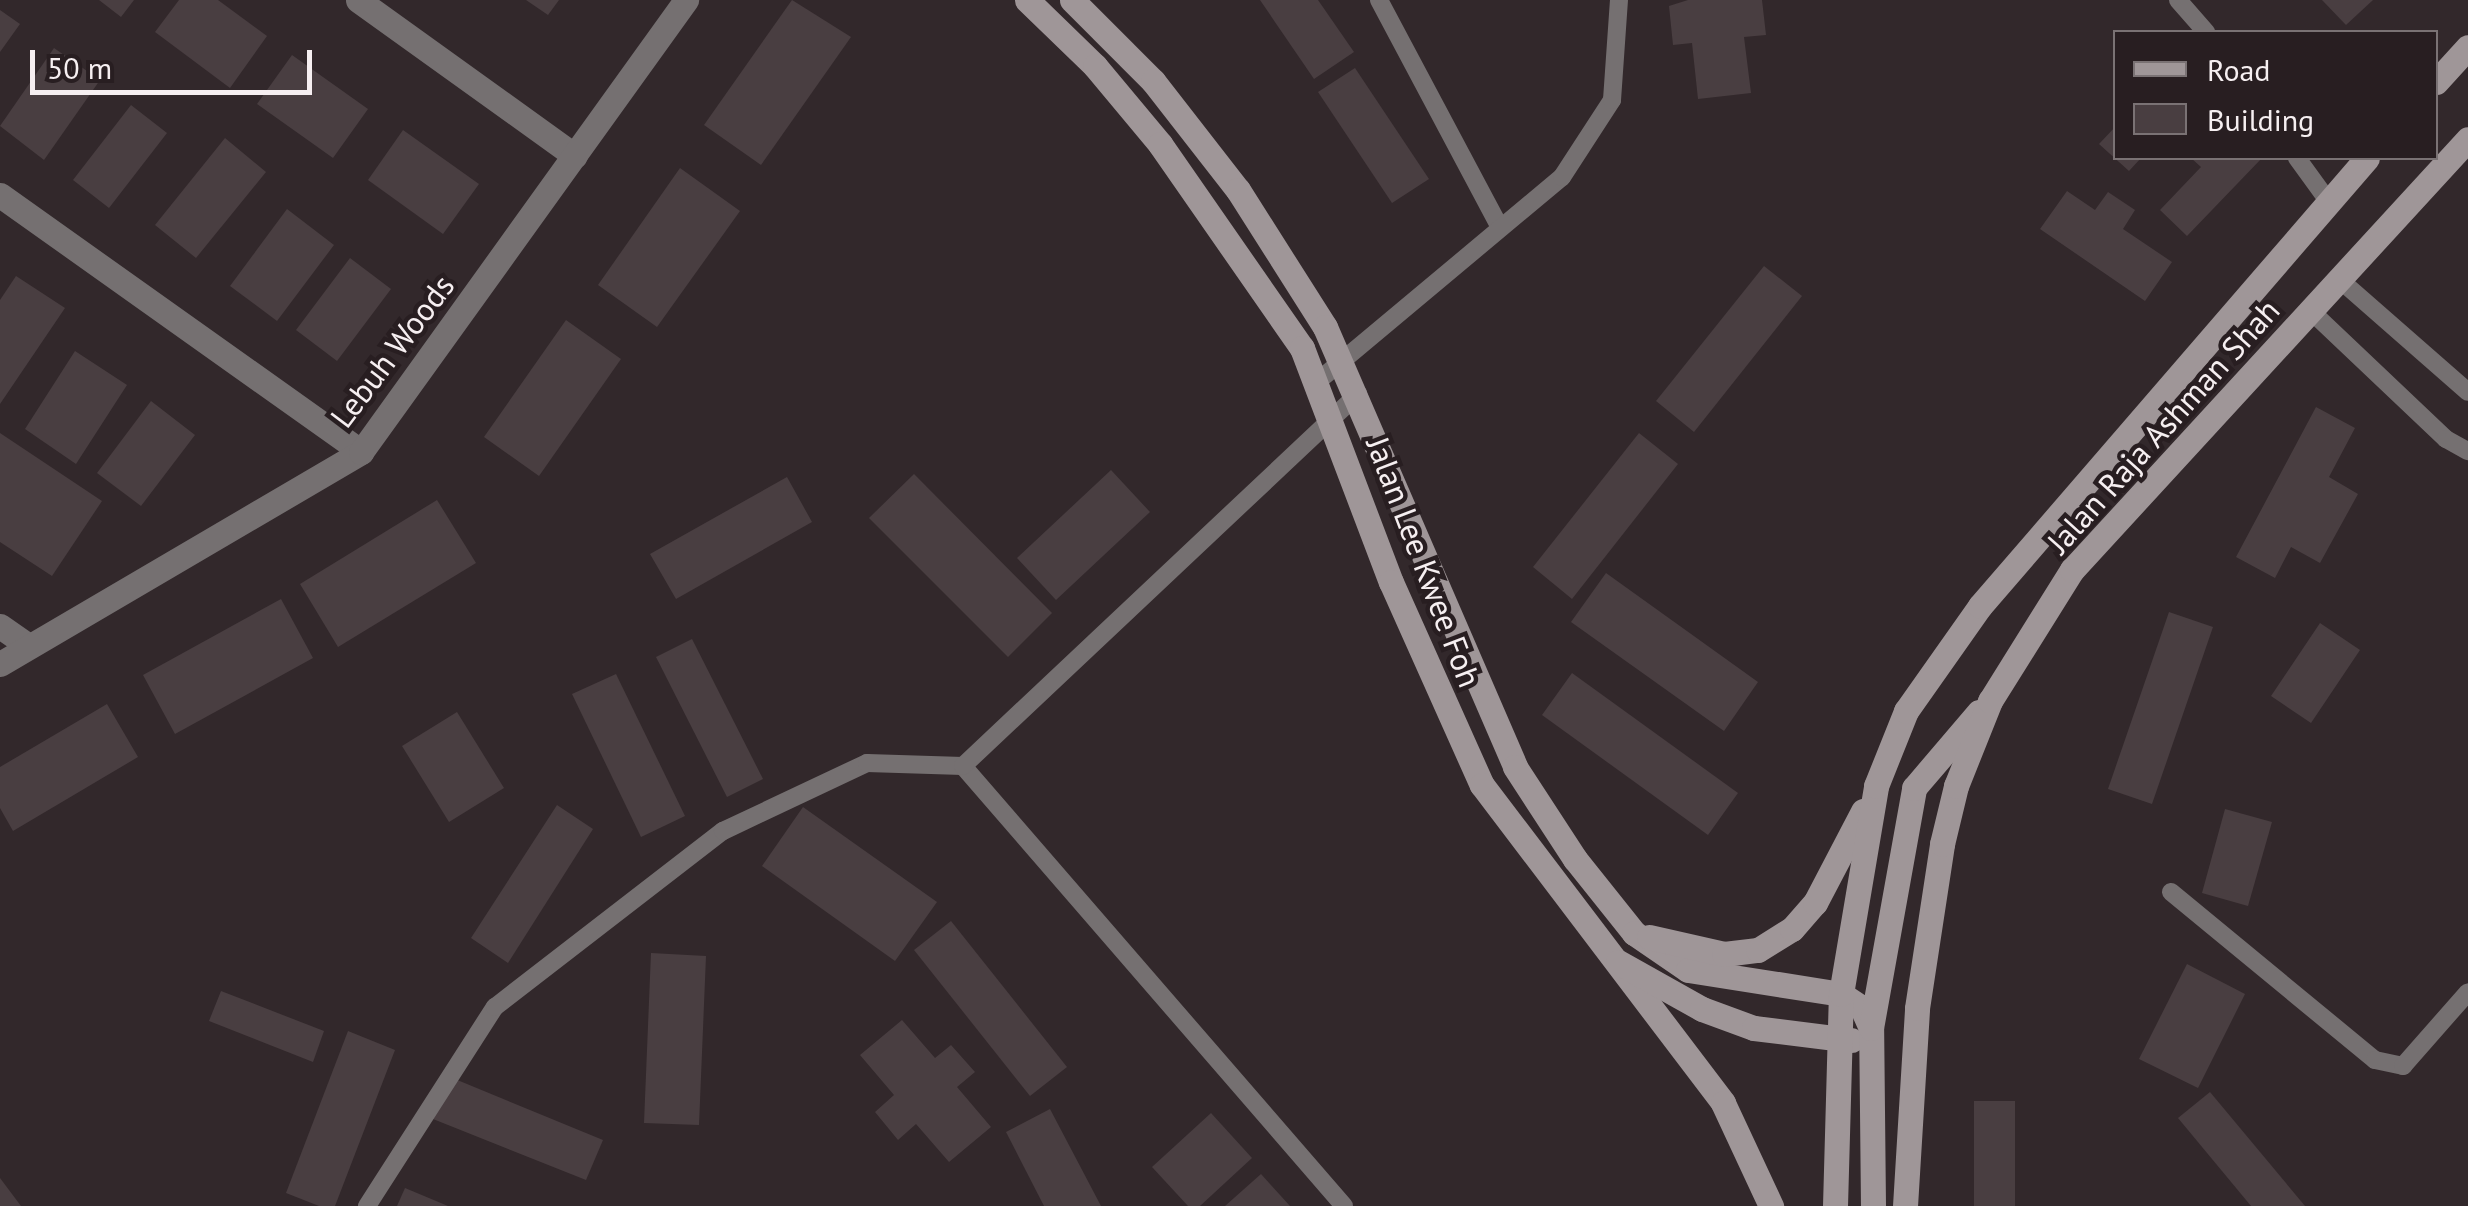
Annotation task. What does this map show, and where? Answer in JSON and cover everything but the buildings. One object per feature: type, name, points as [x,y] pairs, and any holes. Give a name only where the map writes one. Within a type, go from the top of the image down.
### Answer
[{"type":"main road","name":"Jalan Lee Kwee Foh","points":[[1027,0],[1095,66],[1218,219],[1318,382],[1391,582],[1482,785],[1605,954],[1702,1009],[1754,1028],[1836,1043]]},
{"type":"main road","name":"Jalan Lee Kwee Foh","points":[[1072,0],[1153,82],[1238,190],[1343,360],[1515,767],[1634,934],[1712,978],[1841,994]]},
{"type":"main road","points":[[2438,80],[2468,47]]},
{"type":"main road","name":"Jalan Raja Ashman Shah","points":[[1905,1206],[1917,1008],[1942,844],[1956,786],[1990,701],[2072,570],[2468,139]]},
{"type":"main road","name":"Jalan Raja Ashman Shah","points":[[1836,1043],[1876,786],[1906,711],[1980,606],[2365,160]]},
{"type":"main road","points":[[1872,1206],[1871,1028],[1914,788],[1990,701]]},
{"type":"main road","points":[[1634,934],[1724,954],[1758,950],[1792,930],[1823,890],[1876,786]]},
{"type":"main road","points":[[1605,954],[1723,1103],[1746,1140],[1771,1206]]},
{"type":"main road","points":[[1841,994],[1862,1008],[1871,1028]]},
{"type":"main road","points":[[1835,1206],[1836,1043],[1871,1028]]},
{"type":"street","points":[[358,0],[575,156]]},
{"type":"street","name":"Lebuh Woods","points":[[0,664],[360,452],[686,0]]},
{"type":"street","points":[[0,195],[360,452]]},
{"type":"street","points":[[0,626],[29,646]]},
{"type":"lane","points":[[1379,0],[1499,226]]},
{"type":"lane","points":[[1318,382],[1499,226],[1562,177],[1612,100],[1618,0]]},
{"type":"lane","points":[[2178,0],[2204,30]]},
{"type":"lane","points":[[2298,160],[2330,202]]},
{"type":"lane","points":[[2339,278],[2468,392]]},
{"type":"lane","points":[[2312,312],[2446,439],[2468,451]]},
{"type":"lane","points":[[367,1206],[495,1007],[723,831],[868,762],[963,766],[1332,413],[1358,394]]},
{"type":"lane","points":[[963,766],[1344,1206]]},
{"type":"lane","points":[[2171,892],[2375,1060],[2404,1066],[2468,992]]}]
